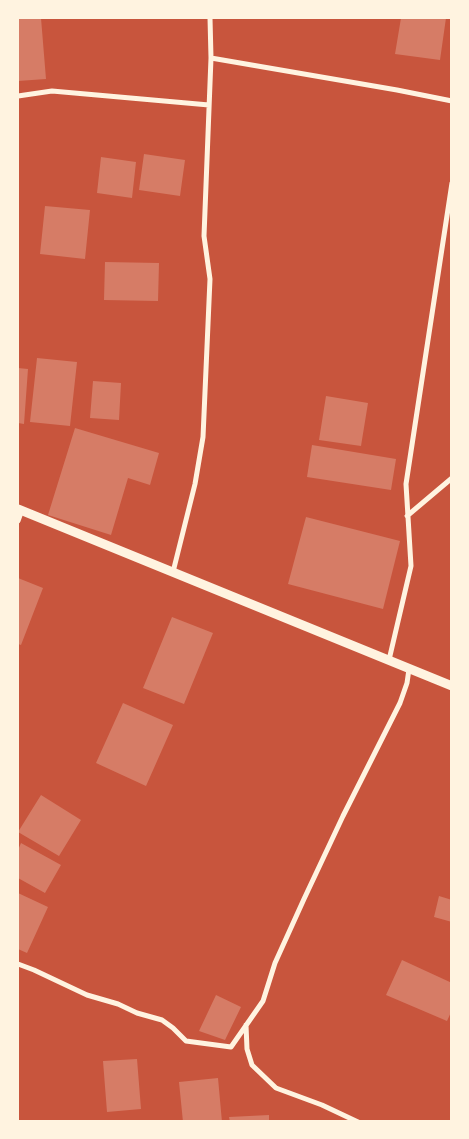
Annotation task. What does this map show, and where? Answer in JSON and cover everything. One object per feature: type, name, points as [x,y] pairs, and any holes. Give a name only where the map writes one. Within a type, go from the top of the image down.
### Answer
[{"type":"street","points":[[173,572],[195,484],[203,437],[210,279],[204,236],[211,58],[210,18]]},
{"type":"street","points":[[211,58],[452,101]]},
{"type":"street","points":[[18,96],[52,91],[209,105]]},
{"type":"street","points":[[389,660],[411,566],[406,484],[452,183]]},
{"type":"street","points":[[407,516],[452,478]]},
{"type":"street","points":[[18,521],[20,509],[452,686]]},
{"type":"street","points":[[18,964],[87,995],[162,1020],[186,1041],[231,1047],[263,1001],[275,963],[304,899],[400,703],[407,683],[409,669]]},
{"type":"street","points":[[246,1025],[247,1049],[252,1065],[276,1088],[322,1105],[358,1122]]},
{"type":"building","points":[[18,18],[41,18],[46,79],[18,81]]},
{"type":"building","points":[[401,18],[446,18],[440,60],[395,54]]},
{"type":"building","points":[[144,154],[185,160],[180,196],[139,190]]},
{"type":"building","points":[[101,157],[136,162],[132,198],[97,193]]},
{"type":"building","points":[[45,206],[90,210],[85,259],[40,254]]},
{"type":"building","points":[[105,262],[159,263],[158,301],[104,300]]},
{"type":"building","points":[[37,358],[77,362],[70,426],[30,422]]},
{"type":"building","points":[[18,368],[28,369],[24,424],[18,423]]},
{"type":"building","points":[[93,381],[121,383],[119,420],[90,418]]},
{"type":"building","points":[[326,396],[368,403],[361,446],[319,440]]},
{"type":"building","points":[[75,428],[159,453],[150,485],[128,478],[111,535],[48,515]]},
{"type":"building","points":[[312,445],[396,459],[391,490],[307,477]]},
{"type":"building","points":[[306,517],[400,541],[383,609],[288,584]]},
{"type":"building","points":[[18,578],[43,588],[21,645],[18,644]]},
{"type":"building","points":[[172,617],[213,633],[184,704],[143,688]]},
{"type":"building","points":[[123,703],[173,725],[146,786],[96,763]]},
{"type":"building","points":[[41,795],[81,820],[59,856],[18,832]]},
{"type":"building","points":[[21,843],[61,865],[45,893],[18,878],[18,850]]},
{"type":"building","points":[[18,893],[48,907],[27,953],[18,949]]},
{"type":"building","points":[[439,896],[452,900],[452,922],[434,917]]},
{"type":"building","points":[[402,960],[452,983],[452,1010],[447,1021],[386,995]]},
{"type":"building","points":[[216,995],[241,1007],[225,1040],[199,1031]]},
{"type":"building","points":[[137,1059],[141,1109],[107,1112],[103,1061]]},
{"type":"building","points":[[218,1078],[222,1122],[183,1122],[179,1082]]},
{"type":"building","points":[[269,1115],[269,1122],[230,1122],[229,1117]]}]
